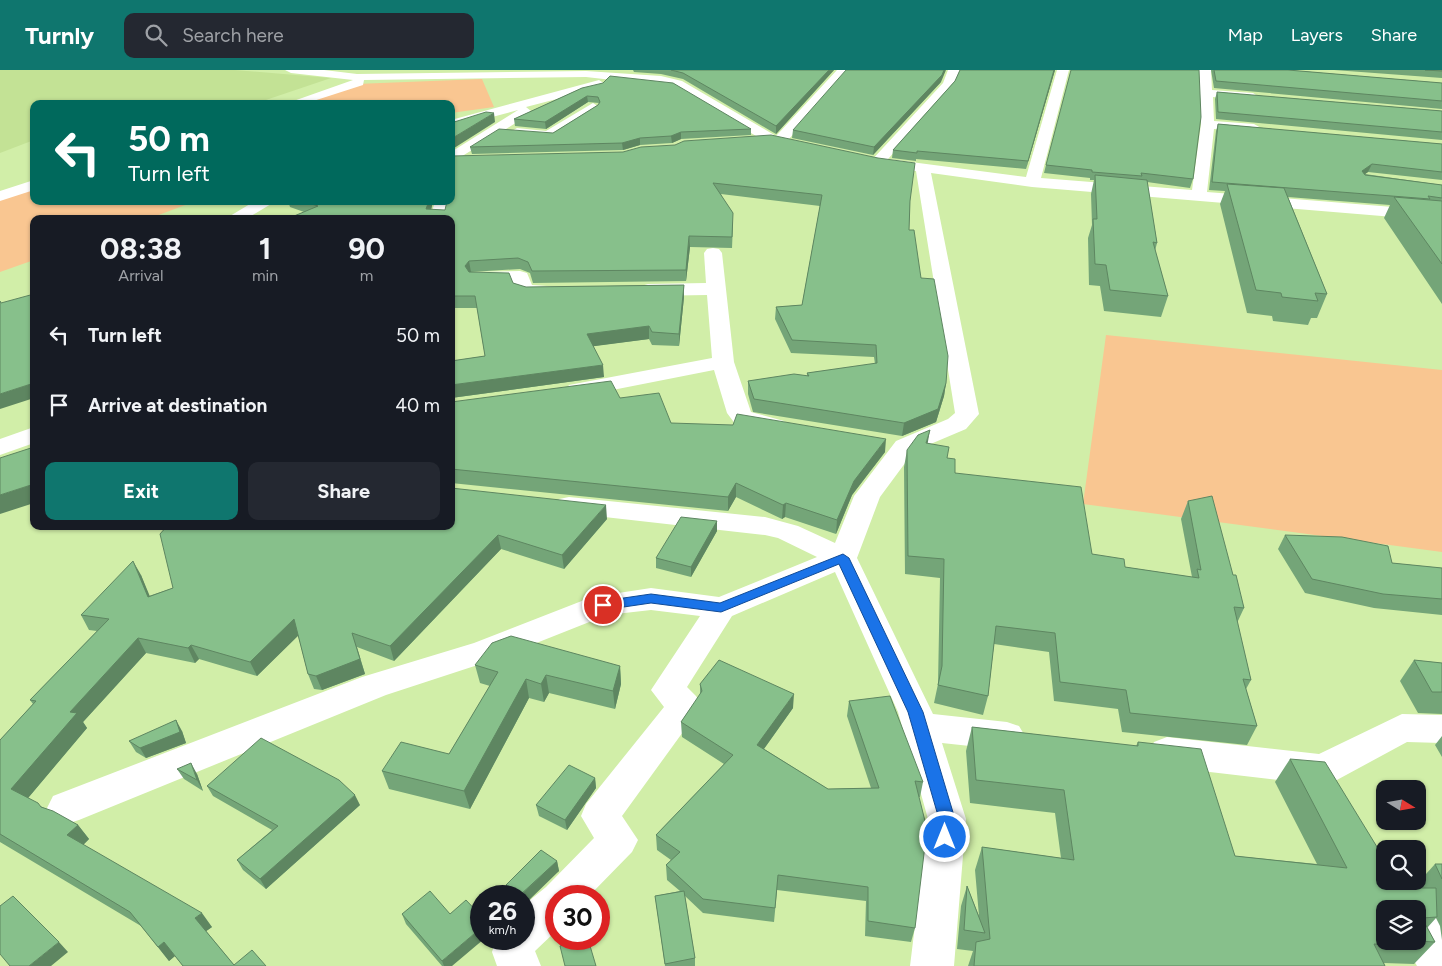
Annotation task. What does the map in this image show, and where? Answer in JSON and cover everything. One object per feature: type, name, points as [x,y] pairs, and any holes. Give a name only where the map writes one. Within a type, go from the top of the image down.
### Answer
[{"type":"street","points":[[291,70],[372,77]]},
{"type":"street","points":[[446,76],[480,70]]},
{"type":"street","points":[[775,140],[843,70]]},
{"type":"street","points":[[877,162],[949,84],[954,70]]},
{"type":"street","points":[[1032,182],[1063,70]]},
{"type":"street","points":[[1199,196],[1208,124],[1205,70]]},
{"type":"street","points":[[304,100],[372,77],[402,72],[446,76],[586,74],[627,76],[678,84],[775,140]]},
{"type":"street","points":[[455,123],[627,76]]},
{"type":"street","points":[[1207,93],[1266,98]]},
{"type":"street","points":[[455,157],[545,98]]},
{"type":"street","points":[[498,130],[548,135],[593,107]]},
{"type":"street","points":[[1208,124],[1267,129]]},
{"type":"street","points":[[749,142],[775,140],[814,148]]},
{"type":"street","points":[[859,158],[923,169],[1032,182],[1442,216]]},
{"type":"street","points":[[455,160],[480,160]]},
{"type":"street","points":[[66,808],[374,686],[485,651],[603,605],[651,599],[721,608],[843,558],[867,496],[891,444],[957,424],[967,414],[923,169]]},
{"type":"street","points":[[0,196],[30,187]]},
{"type":"street","points":[[241,215],[260,205]]},
{"type":"street","points":[[713,253],[723,362],[739,412],[744,420],[794,429]]},
{"type":"street","points":[[478,278],[520,278],[524,291],[578,291]]},
{"type":"street","points":[[627,290],[716,289]]},
{"type":"street","points":[[557,392],[606,386],[723,362]]},
{"type":"street","points":[[0,448],[30,436]]},
{"type":"street","points":[[548,502],[764,526],[788,532],[843,558],[915,712],[947,819],[932,966]]},
{"type":"street","points":[[573,885],[618,840],[600,816],[684,705],[668,690],[721,608]]},
{"type":"street","points":[[920,727],[1037,738]]},
{"type":"street","points":[[1132,748],[1322,770],[1402,728],[1442,728]]},
{"type":"street","points":[[1322,770],[1341,802]]},
{"type":"street","points":[[535,923],[545,913]]},
{"type":"street","points":[[1426,940],[1442,966]]},
{"type":"street","points":[[513,950],[519,966]]},
{"type":"shaded area","points":[[0,70],[235,70],[331,78],[266,100],[30,100],[30,142],[0,153]]},
{"type":"shaded area","points":[[482,79],[494,107],[455,112],[455,100],[308,100],[356,84]]},
{"type":"shaded area","points":[[30,188],[30,205],[185,205],[159,215],[30,215],[30,261],[0,272],[0,197]]},
{"type":"shaded area","points":[[1106,335],[1442,370],[1442,552],[1083,504]]},
{"type":"building","points":[[671,70],[829,70],[776,126],[683,73]]},
{"type":"building","points":[[846,70],[944,70],[942,75],[874,147],[793,130]]},
{"type":"building","points":[[960,70],[1054,70],[1028,161],[893,150],[955,81]]},
{"type":"building","points":[[1071,70],[1199,70],[1201,117],[1193,179],[1141,173],[1142,176],[1092,172],[1092,170],[1046,165]]},
{"type":"building","points":[[1214,70],[1288,70],[1442,83],[1442,101],[1216,81]]},
{"type":"building","points":[[610,76],[673,83],[751,129],[681,132],[671,136],[640,138],[622,143],[470,147],[499,129],[553,133],[598,105],[600,102],[598,97],[587,96],[545,122],[514,119],[582,88],[603,83]]},
{"type":"building","points":[[1217,92],[1442,111],[1442,132],[1218,112]]},
{"type":"building","points":[[486,112],[494,113],[455,137],[455,122]]},
{"type":"building","points":[[1218,124],[1442,144],[1442,172],[1372,164],[1362,171],[1365,175],[1442,185],[1442,198],[1428,196],[1430,199],[1212,182]]},
{"type":"building","points":[[771,135],[878,158],[915,163],[910,201],[909,230],[914,230],[921,278],[934,279],[948,356],[946,383],[938,409],[904,423],[754,399],[748,381],[794,374],[809,376],[807,373],[877,363],[876,345],[792,340],[776,307],[802,305],[822,195],[713,183],[733,213],[732,237],[689,236],[686,270],[532,271],[528,262],[518,258],[469,261],[465,266],[469,272],[509,273],[513,283],[526,287],[684,285],[679,334],[652,332],[649,326],[587,334],[603,365],[455,384],[455,360],[485,356],[475,296],[455,296],[455,215],[297,215],[318,206],[315,205],[428,205],[426,209],[445,210],[446,205],[455,205],[455,156],[623,152],[641,147],[675,145],[684,141]]},
{"type":"building","points":[[1095,175],[1147,180],[1157,243],[1153,242],[1168,296],[1110,290],[1106,265],[1095,264],[1093,219],[1097,219]]},
{"type":"building","points":[[1227,184],[1284,188],[1327,294],[1315,293],[1318,301],[1282,297],[1281,293],[1256,290]]},
{"type":"building","points":[[1394,197],[1442,201],[1442,264]]},
{"type":"building","points":[[30,295],[30,384],[0,394],[0,301],[1,303]]},
{"type":"building","points":[[611,381],[620,398],[659,393],[671,423],[733,425],[737,414],[886,439],[854,481],[837,520],[786,503],[783,505],[736,483],[728,497],[455,469],[455,401]]},
{"type":"building","points":[[930,430],[926,443],[949,447],[947,458],[955,459],[955,473],[1081,487],[1092,554],[1124,559],[1125,567],[1199,578],[1197,569],[1201,570],[1188,501],[1212,496],[1233,575],[1236,575],[1244,608],[1234,607],[1251,680],[1243,679],[1257,726],[1130,713],[1126,690],[1060,682],[1055,633],[996,626],[988,696],[938,685],[942,666],[944,559],[908,556],[907,450],[918,435]]},
{"type":"building","points":[[30,448],[30,485],[0,495],[0,458]]},
{"type":"building","points":[[455,488],[606,505],[562,555],[498,535],[390,646],[352,633],[360,659],[316,676],[308,674],[294,619],[250,662],[191,645],[188,648],[138,638],[70,712],[77,713],[11,789],[38,803],[41,807],[53,811],[78,825],[67,835],[202,913],[195,918],[234,965],[252,950],[266,966],[183,966],[164,942],[158,947],[130,912],[0,834],[0,740],[36,701],[30,700],[109,619],[81,615],[133,561],[148,597],[173,588],[160,534],[164,530],[455,530]]},
{"type":"building","points":[[681,517],[717,521],[691,567],[656,558]]},
{"type":"building","points":[[1285,535],[1342,537],[1388,546],[1392,563],[1442,568],[1442,599],[1383,594],[1312,579]]},
{"type":"building","points":[[511,636],[620,666],[613,691],[546,675],[541,684],[526,679],[464,791],[382,771],[401,742],[449,754],[498,672],[475,665],[492,643]]},
{"type":"building","points":[[719,660],[794,694],[757,745],[828,789],[879,788],[849,701],[890,696],[923,782],[915,781],[927,829],[915,928],[868,921],[868,887],[778,875],[775,908],[703,899],[666,865],[680,852],[656,835],[733,755],[681,722],[702,691],[700,684]]},
{"type":"building","points":[[1414,660],[1442,663],[1442,692],[1432,692]]},
{"type":"building","points":[[176,720],[180,732],[140,748],[129,741]]},
{"type":"building","points":[[972,727],[1138,746],[1138,742],[1201,749],[1235,856],[1347,868],[1290,759],[1325,762],[1376,845],[1376,890],[1426,890],[1426,888],[1436,888],[1437,917],[1426,918],[1426,900],[1376,900],[1376,944],[1374,944],[1385,966],[974,966],[976,942],[990,939],[982,847],[1074,860],[1064,790],[976,780]]},
{"type":"building","points":[[261,738],[339,780],[355,795],[260,879],[237,860],[278,826],[207,786]]},
{"type":"building","points":[[191,763],[197,780],[177,769]]},
{"type":"building","points":[[569,765],[595,778],[565,820],[536,805]]},
{"type":"building","points":[[541,850],[557,861],[531,885],[506,885]]},
{"type":"building","points":[[1435,864],[1442,864],[1442,879]]},
{"type":"building","points":[[967,886],[985,933],[964,930]]},
{"type":"building","points":[[430,891],[450,914],[466,900],[470,904],[470,937],[442,961],[402,914]]},
{"type":"building","points":[[684,891],[695,958],[665,964],[655,896]]},
{"type":"building","points":[[13,896],[59,942],[29,966],[10,966],[0,954],[0,906]]},
{"type":"building","points":[[1426,925],[1435,942],[1426,942]]},
{"type":"building","points":[[561,950],[591,950],[596,966],[565,966]]},
{"type":"route","points":[[603,605],[651,599],[721,608],[843,558],[915,712],[947,819],[945,837]]}]
